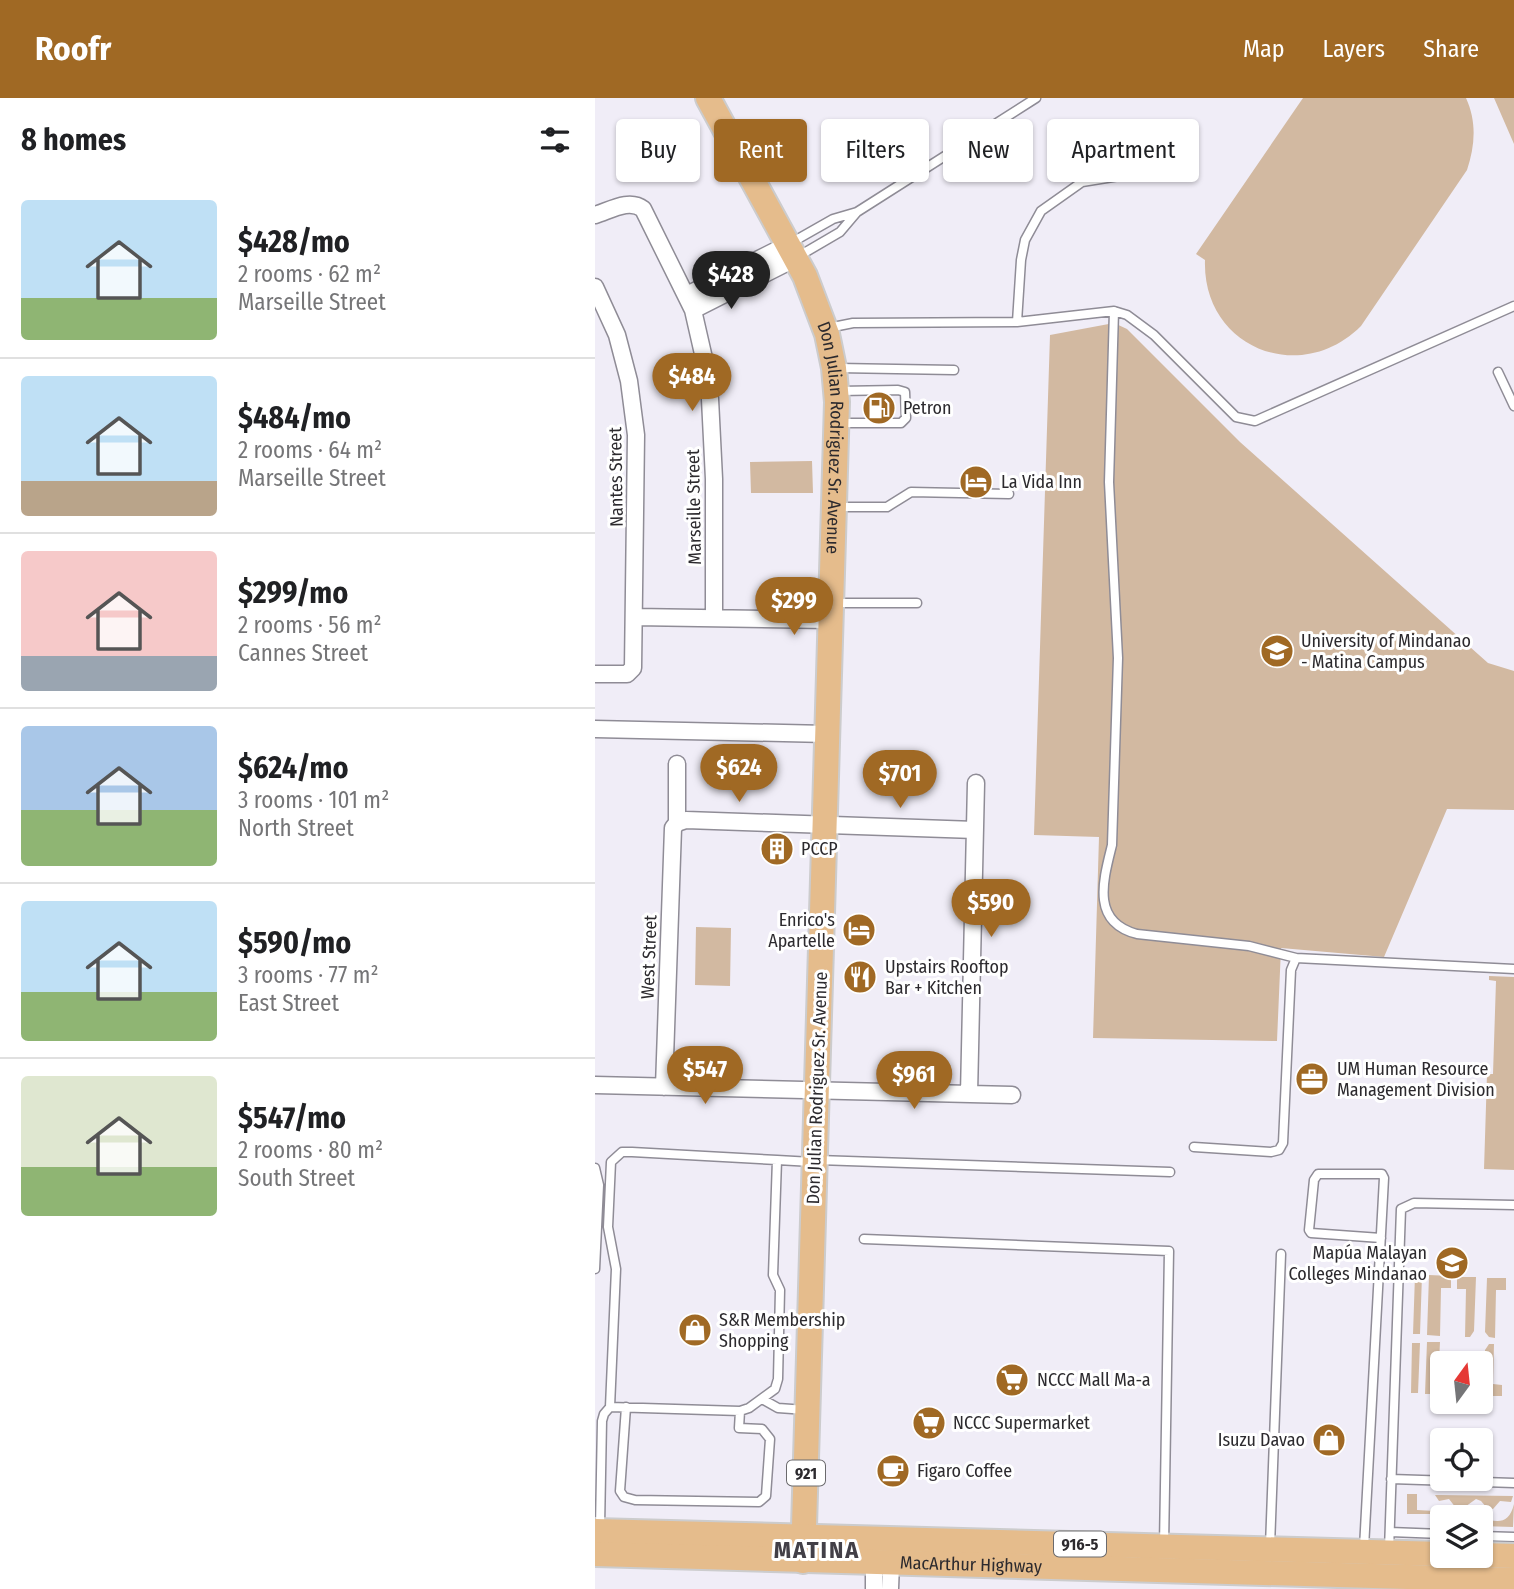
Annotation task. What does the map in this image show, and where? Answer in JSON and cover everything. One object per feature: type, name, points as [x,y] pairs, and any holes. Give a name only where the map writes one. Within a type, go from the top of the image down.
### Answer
[{"type":"main road","name":"Don Julian Rodriguez Sr. Avenue","points":[[708,98],[792,251],[825,329],[835,380],[834,507],[804,1549]]},
{"type":"main road","name":"MacArthur Highway","points":[[597,1539],[1269,1573],[1430,1555]]},
{"type":"main road","name":"MacArthur Highway","points":[[885,1555],[1164,1546],[1270,1549],[1379,1561],[1424,1583],[1514,1580]]},
{"type":"main road","points":[[1269,1573],[1270,1549]]},
{"type":"main road","points":[[1493,1555],[1514,1556]]},
{"type":"street","name":"Marseille Street","points":[[595,215],[628,204],[640,206],[690,303],[710,399],[714,479],[714,618]]},
{"type":"street","points":[[690,303],[792,251]]},
{"type":"street","name":"Nantes Street","points":[[595,287],[617,335],[629,381],[636,435],[634,664],[631,672],[595,674]]},
{"type":"street","points":[[635,617],[714,618],[831,611]]},
{"type":"street","points":[[595,729],[827,734]]},
{"type":"street","name":"West Street","points":[[664,1087],[677,764]]},
{"type":"street","points":[[969,1094],[976,783]]},
{"type":"street","points":[[675,825],[686,820],[975,830]]},
{"type":"street","points":[[595,1085],[1012,1095]]},
{"type":"street","points":[[874,1589],[885,1555]]},
{"type":"street","points":[[885,1555],[890,1589]]},
{"type":"lane","points":[[792,251],[833,219],[857,212],[1036,98]]},
{"type":"lane","points":[[1017,322],[1025,240],[1041,211],[1082,182]]},
{"type":"lane","points":[[792,251],[840,232],[857,212]]},
{"type":"lane","points":[[825,329],[853,323],[1017,322],[1114,312],[1127,315],[1147,330],[1236,417],[1255,421],[1514,306]]},
{"type":"lane","points":[[1114,312],[1109,482],[1118,658],[1112,845],[1105,874],[1104,901],[1111,921],[1122,930],[1148,936],[1249,946],[1296,958],[1514,969]]},
{"type":"lane","points":[[835,380],[954,370]]},
{"type":"lane","points":[[1498,372],[1514,406]]},
{"type":"lane","points":[[835,380],[905,392],[907,418],[901,423],[836,423]]},
{"type":"lane","points":[[834,507],[887,507],[911,492],[1009,494]]},
{"type":"lane","points":[[831,611],[917,603]]},
{"type":"lane","points":[[1195,1147],[1271,1152],[1279,1150],[1283,1143],[1291,964],[1296,958]]},
{"type":"lane","points":[[597,1539],[602,1421],[610,1407],[615,1269],[608,1227],[611,1161],[622,1152],[777,1160],[1170,1172]]},
{"type":"lane","points":[[610,1407],[740,1411],[775,1389],[778,1379],[781,1290],[773,1275],[777,1160]]},
{"type":"lane","points":[[595,1168],[599,1185],[595,1269]]},
{"type":"lane","points":[[1379,1561],[1382,1174],[1318,1174],[1314,1181],[1309,1230],[1311,1233],[1381,1238]]},
{"type":"lane","points":[[1379,1561],[1391,1479],[1402,1209],[1414,1203],[1514,1205]]},
{"type":"lane","points":[[864,1239],[1169,1251],[1164,1546]]},
{"type":"lane","points":[[1270,1549],[1281,1254]]},
{"type":"lane","points":[[762,1399],[772,1406],[784,1409],[809,1410]]},
{"type":"lane","points":[[626,1408],[620,1491],[624,1497],[635,1500],[759,1502],[764,1500],[769,1439],[762,1429],[739,1428],[740,1411]]},
{"type":"lane","points":[[806,1476],[813,1497],[815,1529],[873,1532],[885,1555]]},
{"type":"lane","points":[[1391,1479],[1514,1483]]},
{"type":"lane","points":[[1493,1536],[1514,1537]]},
{"type":"lane","points":[[1379,1561],[1430,1539]]},
{"type":"shaded area","points":[[1303,98],[1466,98],[1472,116],[1473,143],[1467,170],[1361,326],[1337,344],[1310,354],[1284,355],[1259,349],[1237,335],[1220,316],[1208,290],[1205,260],[1196,254]]},
{"type":"shaded area","points":[[1494,98],[1514,98],[1514,144]]},
{"type":"shaded area","points":[[1114,323],[1127,329],[1240,442],[1488,663],[1514,671],[1514,810],[1447,809],[1384,957],[1281,948],[1277,1041],[1093,1038],[1099,837],[1034,835],[1050,335]]},
{"type":"shaded area","points":[[812,461],[813,493],[751,493],[750,462]]},
{"type":"shaded area","points":[[696,927],[731,928],[730,986],[695,985]]},
{"type":"shaded area","points":[[1489,976],[1514,977],[1514,1170],[1484,1169],[1487,1074],[1493,1074],[1496,981],[1489,980]]},
{"type":"shaded area","points":[[1415,1275],[1422,1275],[1420,1334],[1413,1334]]},
{"type":"shaded area","points":[[1429,1275],[1451,1276],[1451,1288],[1441,1288],[1440,1336],[1427,1335]]},
{"type":"shaded area","points":[[1457,1277],[1476,1277],[1474,1331],[1470,1337],[1465,1337],[1466,1289],[1457,1289]]},
{"type":"shaded area","points":[[1487,1278],[1506,1278],[1506,1290],[1496,1290],[1495,1338],[1489,1337],[1485,1332]]},
{"type":"shaded area","points":[[1427,1342],[1440,1342],[1440,1351],[1430,1351],[1430,1394],[1425,1394]]},
{"type":"shaded area","points":[[1412,1343],[1420,1343],[1418,1393],[1411,1393]]},
{"type":"shaded area","points":[[1489,1344],[1494,1344],[1493,1384],[1493,1351],[1485,1350]]},
{"type":"shaded area","points":[[1493,1384],[1502,1385],[1502,1396],[1493,1396]]},
{"type":"shaded area","points":[[1407,1494],[1417,1494],[1417,1510],[1430,1511],[1430,1514],[1407,1514]]},
{"type":"shaded area","points":[[1435,1495],[1513,1496],[1511,1502],[1500,1501],[1493,1509],[1493,1505],[1484,1505],[1476,1499],[1468,1505],[1454,1505],[1449,1499],[1439,1501]]},
{"type":"shaded area","points":[[1514,1504],[1513,1527],[1493,1526],[1493,1521],[1506,1519]]},
{"type":"place","name":"Petron","points":[[879,408]]},
{"type":"place","name":"La Vida Inn","points":[[976,482]]},
{"type":"place","name":"University of Mindanao - Matina Campus","points":[[1277,651]]},
{"type":"place","name":"PCCP","points":[[777,849]]},
{"type":"place","name":"Enrico's Apartelle","points":[[859,930]]},
{"type":"place","name":"Upstairs Rooftop Bar + Kitchen","points":[[860,977]]},
{"type":"place","name":"UM Human Resource Management Division","points":[[1312,1079]]},
{"type":"place","name":"Mapúa Malayan Colleges Mindanao","points":[[1452,1263]]},
{"type":"place","name":"S&R Membership Shopping","points":[[695,1330]]},
{"type":"place","name":"NCCC Mall Ma-a","points":[[1012,1380]]},
{"type":"place","name":"NCCC Supermarket","points":[[929,1423]]},
{"type":"place","name":"Isuzu Davao","points":[[1329,1440]]},
{"type":"place","name":"Figaro Coffee","points":[[893,1471]]},
{"type":"district","name":"MATINA","points":[[817,1550]]}]
